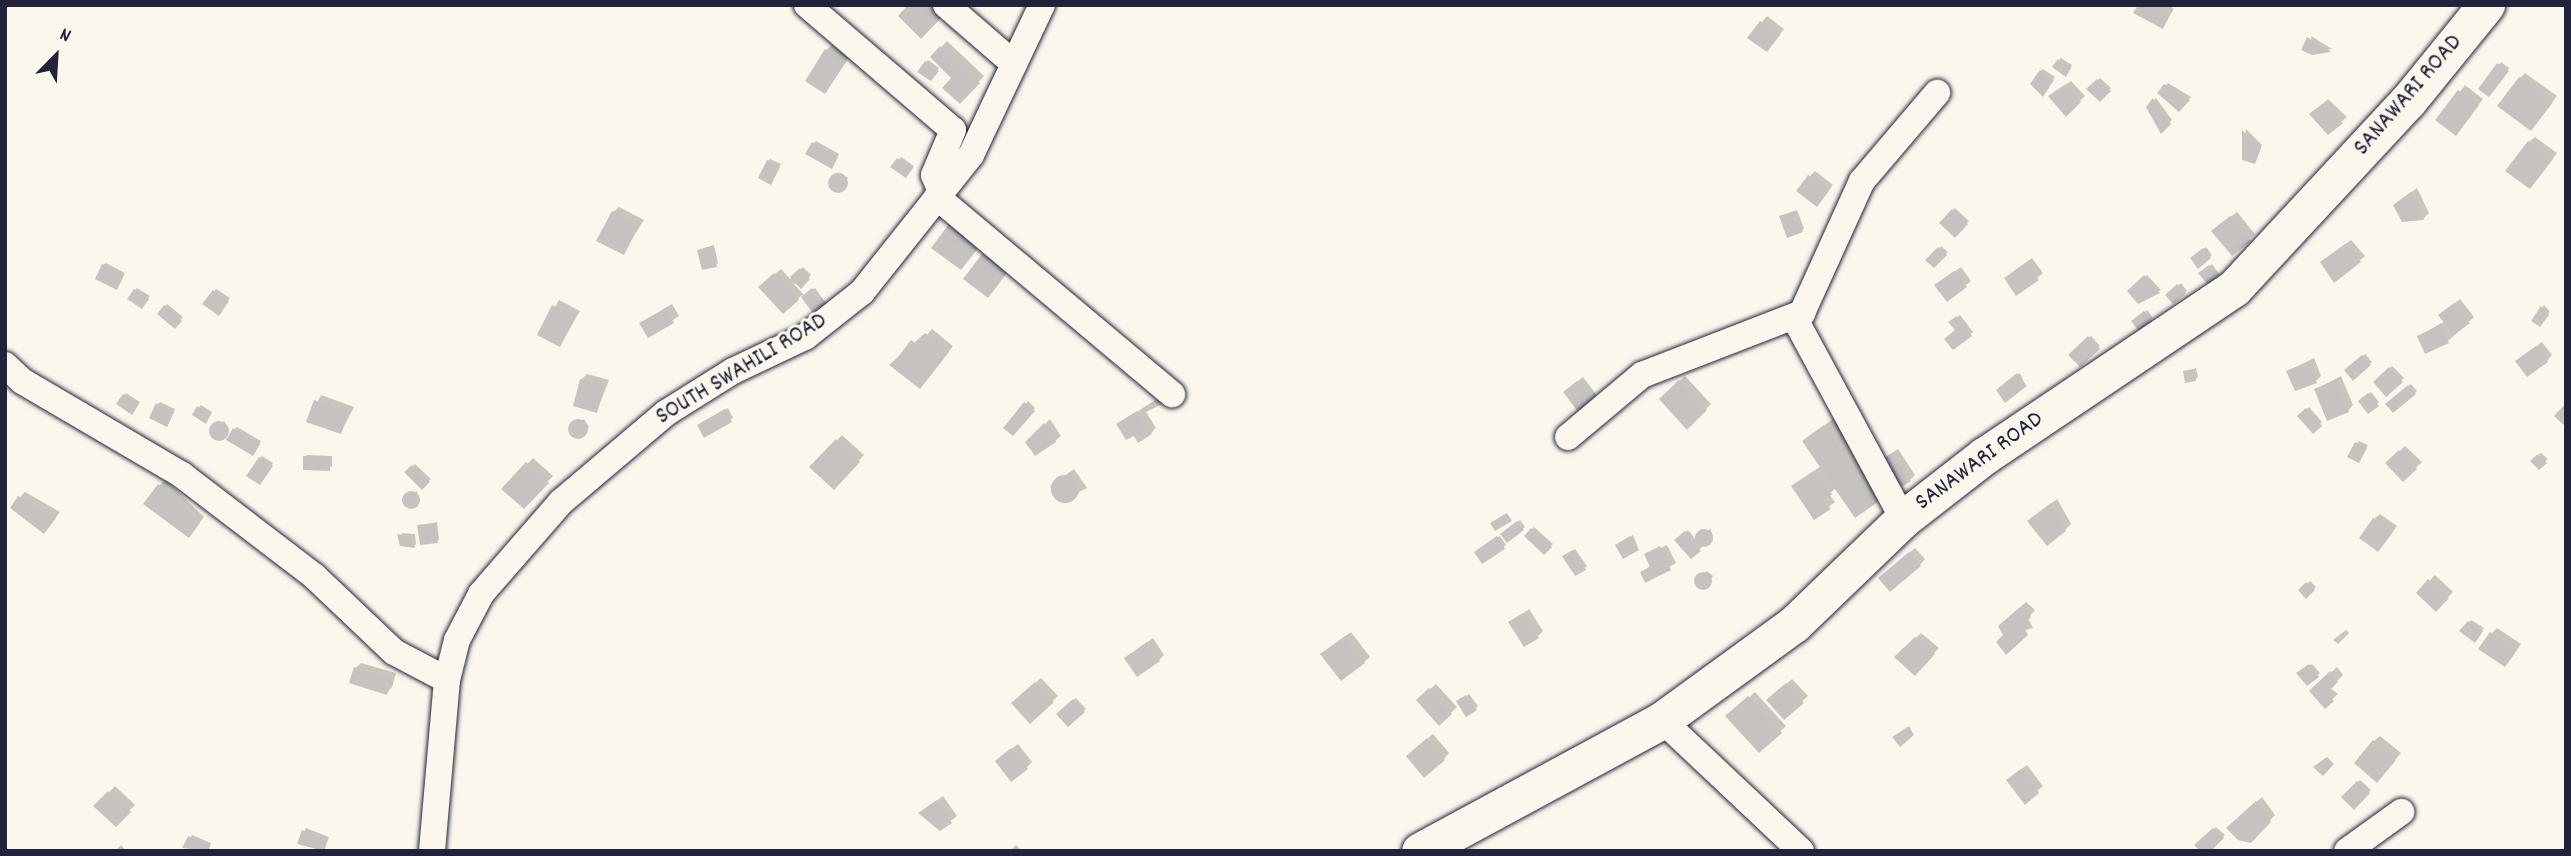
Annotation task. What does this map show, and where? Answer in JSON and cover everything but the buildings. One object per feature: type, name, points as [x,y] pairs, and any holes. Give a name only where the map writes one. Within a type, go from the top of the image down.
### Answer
[{"type":"street","points":[[807,5],[953,130],[934,175],[939,195],[1172,394]]},
{"type":"street","points":[[946,5],[1014,64]]},
{"type":"street","name":"SOUTH SWAHILI ROAD","points":[[432,851],[447,680],[457,640],[481,594],[561,502],[666,413],[805,337],[862,292],[971,155],[1042,5]]},
{"type":"street","name":"SANAWARI ROAD","points":[[1420,851],[1662,720],[1794,624],[1903,519],[1984,456],[2234,288],[2408,101],[2486,5]]},
{"type":"street","points":[[1568,437],[1642,375],[1794,319],[1812,297],[1862,181],[1937,93]]},
{"type":"street","points":[[1794,319],[1903,519]]},
{"type":"street","points":[[11,381],[182,475],[314,576],[394,652],[447,680]]},
{"type":"street","points":[[1662,720],[1801,851]]},
{"type":"street","points":[[2347,851],[2400,812]]}]
